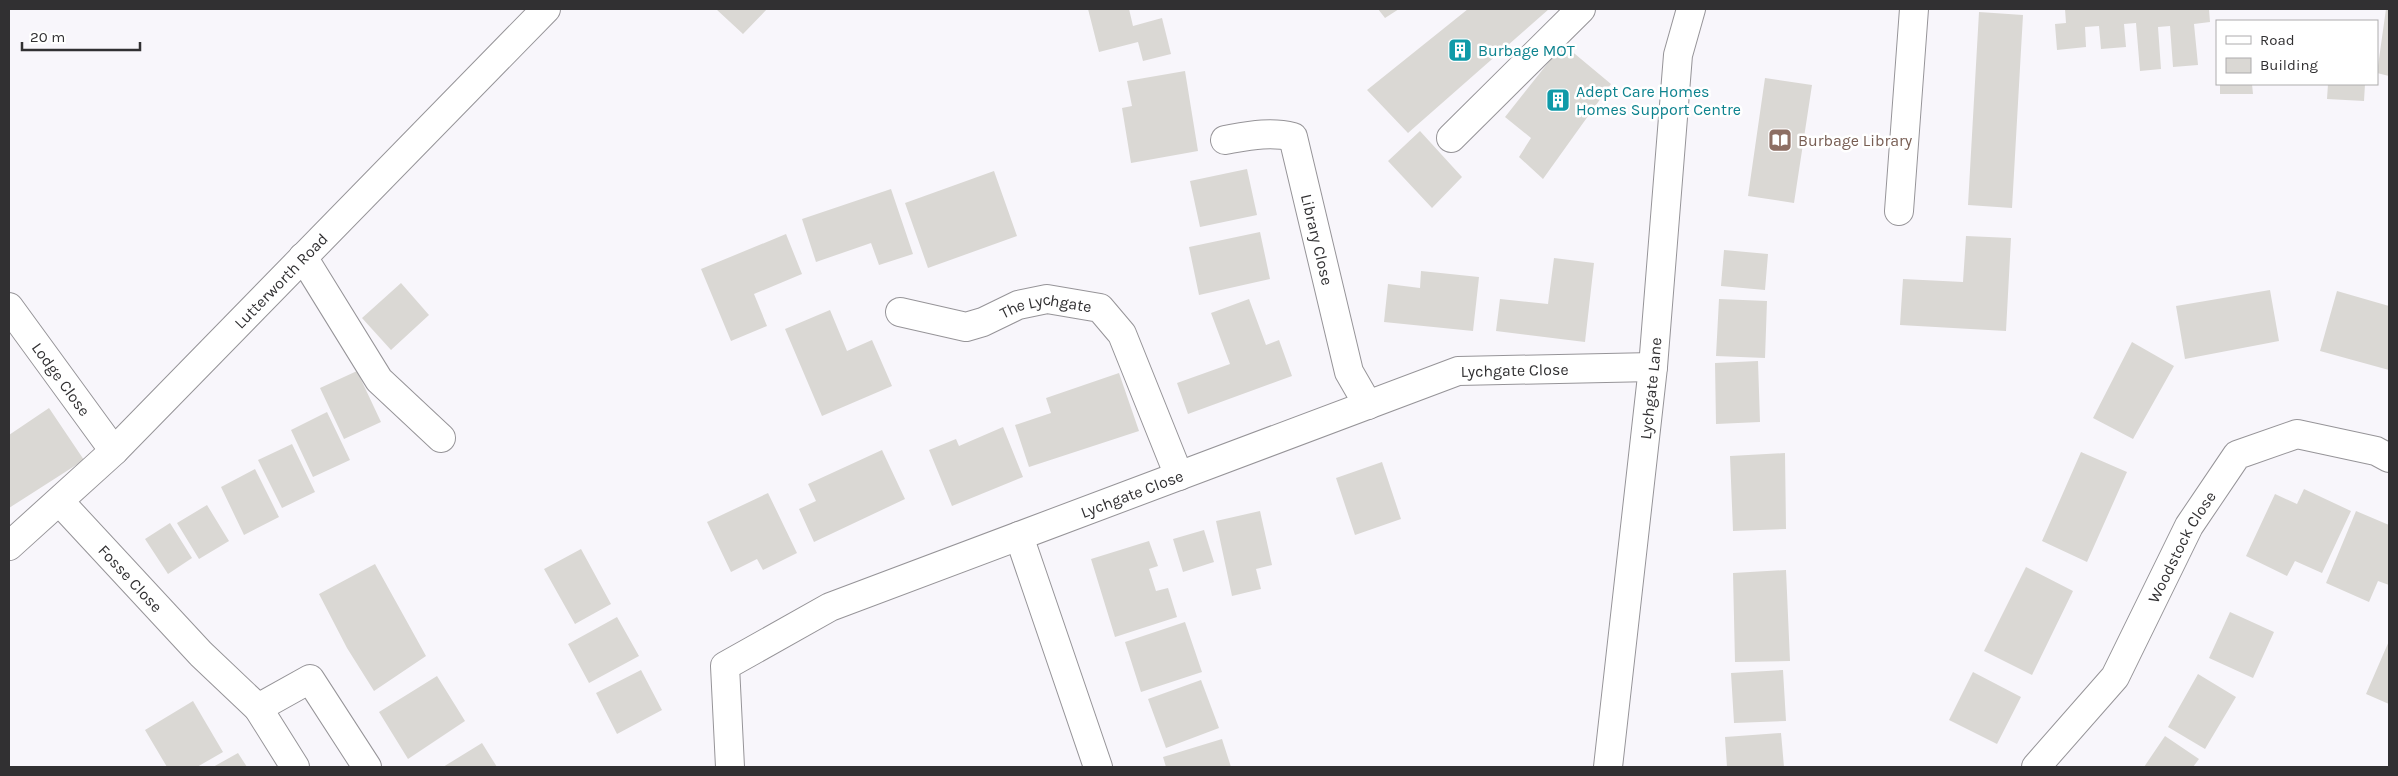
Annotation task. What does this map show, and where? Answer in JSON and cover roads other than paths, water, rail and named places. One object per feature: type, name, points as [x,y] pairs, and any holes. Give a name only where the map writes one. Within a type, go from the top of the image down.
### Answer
[{"type":"street","name":"Lutterworth Road","points":[[9,546],[60,502],[114,451],[546,9]]},
{"type":"street","points":[[1451,138],[1580,9]]},
{"type":"street","name":"Lychgate Lane","points":[[1608,767],[1653,367],[1678,55],[1691,9]]},
{"type":"street","points":[[1899,211],[1914,9]]},
{"type":"street","name":"Library Close","points":[[1226,140],[1280,133],[1293,137],[1349,372],[1368,405]]},
{"type":"street","points":[[303,257],[379,380],[442,438]]},
{"type":"street","name":"The Lychgate","points":[[900,312],[966,327],[983,322],[1018,305],[1047,299],[1100,308],[1122,334],[1179,476]]},
{"type":"street","name":"Lodge Close","points":[[9,307],[114,451]]},
{"type":"street","name":"Lychgate Close","points":[[730,767],[725,666],[830,607],[1458,372],[1653,367]]},
{"type":"street","name":"Woodstock Close","points":[[2036,767],[2115,676],[2189,526],[2237,455],[2296,434],[2376,451],[2389,458]]},
{"type":"street","name":"Fosse Close","points":[[60,502],[201,654],[258,708],[295,767]]},
{"type":"street","points":[[1019,536],[1098,767]]},
{"type":"street","points":[[258,708],[310,679],[367,767]]},
{"type":"place","name":"Burbage MOT","points":[[1460,50]]},
{"type":"place","name":"Adept Care Homes Homes Support Centre","points":[[1558,100]]},
{"type":"place","name":"Burbage Library","points":[[1780,140]]}]
